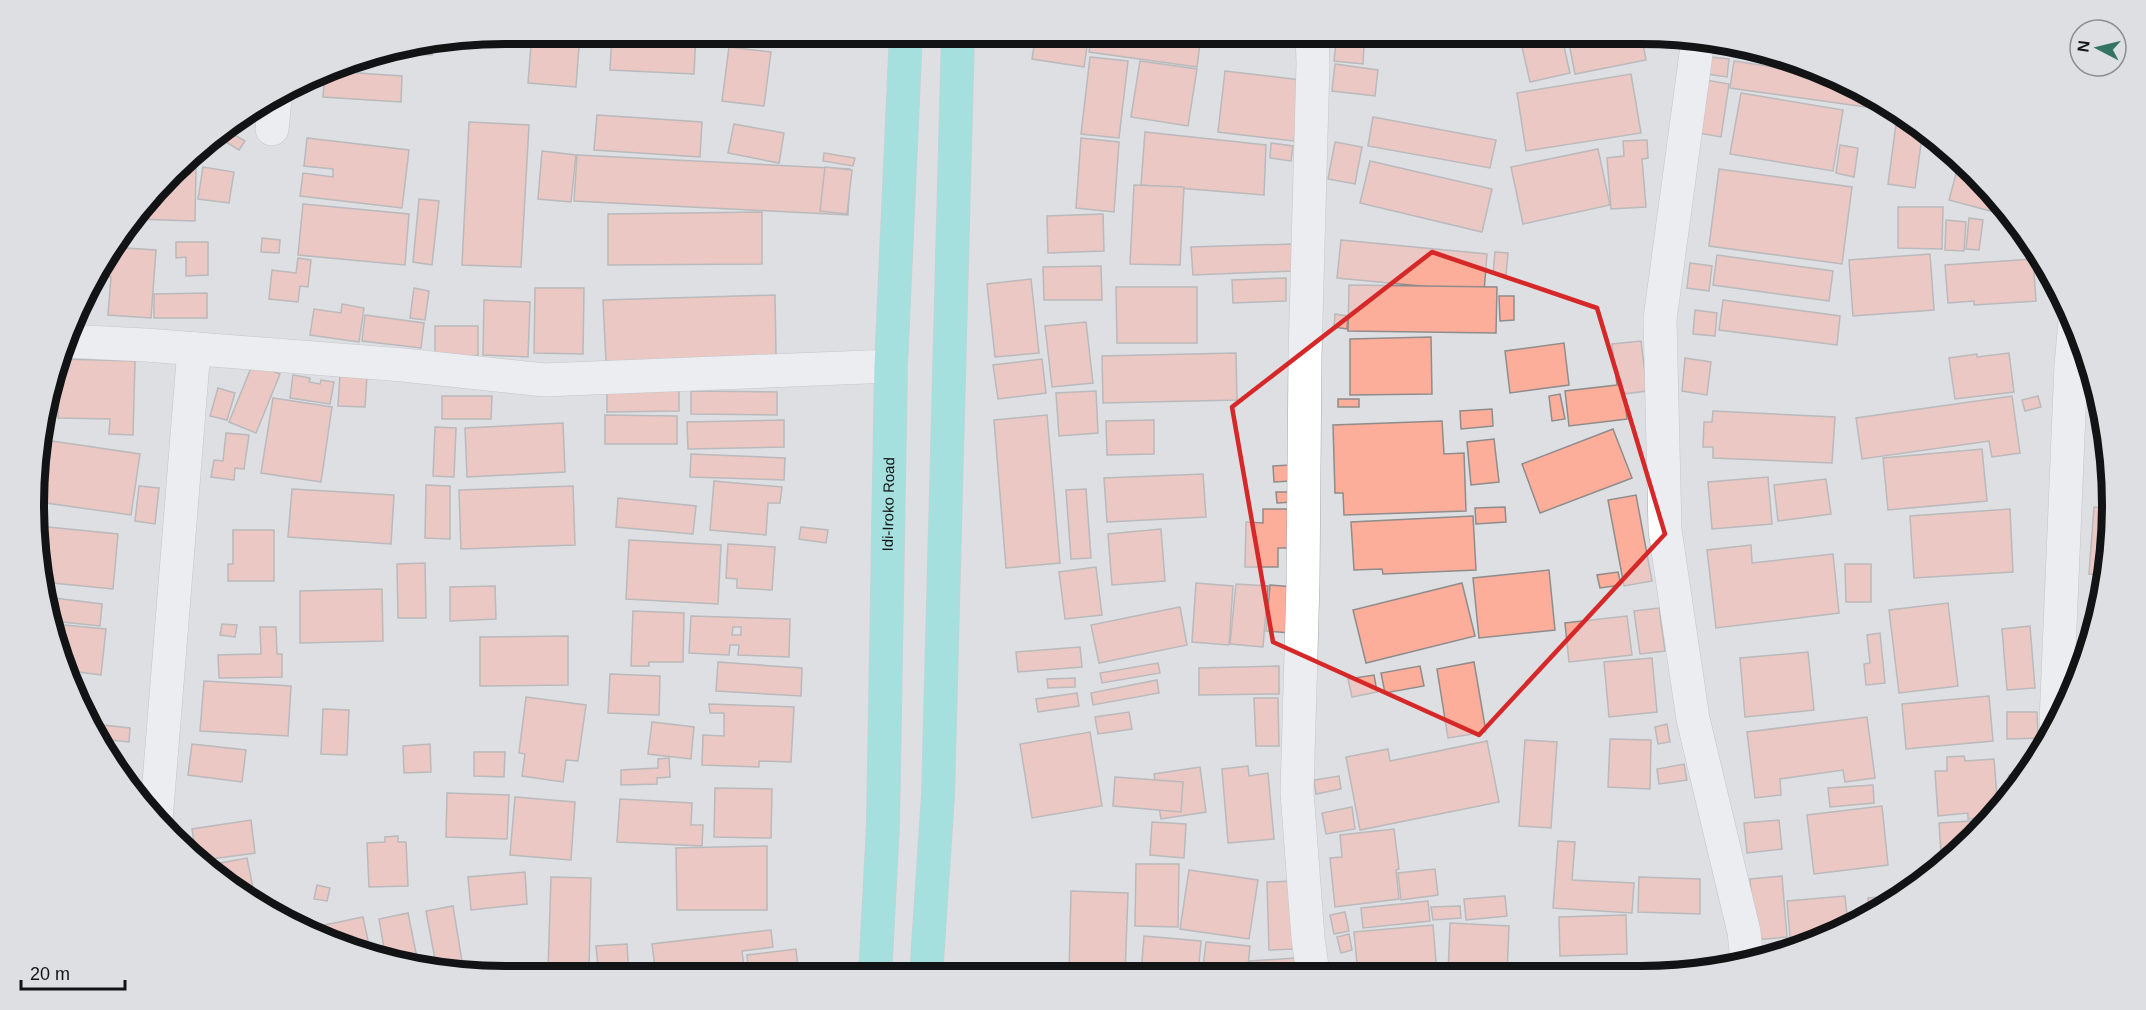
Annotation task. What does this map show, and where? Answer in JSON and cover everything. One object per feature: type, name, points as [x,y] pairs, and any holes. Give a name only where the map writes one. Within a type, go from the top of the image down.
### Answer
[{"type":"highway","name":"Idi-Iroko Road","points":[[876,966],[883,825],[891,366],[906,44]]},
{"type":"highway","points":[[927,966],[938,795],[958,44]]},
{"type":"street","points":[[1312,44],[1297,792],[1312,966]]},
{"type":"street","points":[[1697,47],[1660,319],[1665,530],[1694,718],[1744,932],[1746,954]]},
{"type":"street","points":[[74,342],[403,364],[544,380],[891,366]]},
{"type":"street","points":[[2057,705],[2073,345]]},
{"type":"street","points":[[157,808],[194,349]]},
{"type":"highlighted area","points":[[1432,252],[1597,308],[1665,534],[1479,735],[1273,642],[1232,407]]},
{"type":"building","points":[[531,44],[579,44],[576,87],[528,83]]},
{"type":"building","points":[[611,44],[695,44],[694,74],[610,70]]},
{"type":"building","points":[[1034,44],[1087,44],[1084,67],[1032,59]]},
{"type":"building","points":[[1090,44],[1200,44],[1197,67],[1089,52]]},
{"type":"building","points":[[1336,44],[1364,45],[1363,64],[1334,61]]},
{"type":"building","points":[[1521,44],[1563,44],[1570,73],[1530,82]]},
{"type":"building","points":[[1569,44],[1643,44],[1646,60],[1575,74]]},
{"type":"building","points":[[729,47],[771,52],[764,106],[722,101]]},
{"type":"building","points":[[432,49],[432,55],[414,54],[414,52]]},
{"type":"building","points":[[1090,57],[1128,61],[1119,138],[1081,134]]},
{"type":"building","points":[[1710,57],[1729,59],[1727,77],[1707,74]]},
{"type":"building","points":[[1140,61],[1197,69],[1188,126],[1131,117]]},
{"type":"building","points":[[1734,61],[1794,70],[1845,91],[1873,106],[1873,108],[1730,88]]},
{"type":"building","points":[[1335,64],[1378,70],[1375,96],[1332,91]]},
{"type":"building","points":[[1225,71],[1301,80],[1294,141],[1218,132]]},
{"type":"building","points":[[346,72],[402,76],[401,102],[323,97],[324,81]]},
{"type":"building","points":[[1631,74],[1641,133],[1526,151],[1517,93]]},
{"type":"building","points":[[1706,80],[1729,84],[1721,137],[1698,133]]},
{"type":"building","points":[[1741,93],[1843,110],[1833,171],[1730,154]]},
{"type":"building","points":[[597,115],[702,122],[700,157],[594,150]]},
{"type":"building","points":[[1373,117],[1496,140],[1490,168],[1368,146]]},
{"type":"building","points":[[1897,121],[1922,139],[1915,188],[1888,184]]},
{"type":"building","points":[[469,122],[529,125],[521,267],[462,265]]},
{"type":"building","points":[[734,124],[784,133],[779,163],[728,153]]},
{"type":"building","points":[[1145,132],[1266,145],[1264,195],[1141,185]]},
{"type":"building","points":[[232,133],[245,141],[239,150],[226,142]]},
{"type":"building","points":[[307,138],[409,150],[402,208],[300,196],[303,173],[333,177],[333,169],[304,166]]},
{"type":"building","points":[[1081,138],[1119,142],[1114,212],[1076,208]]},
{"type":"building","points":[[1647,140],[1648,158],[1642,159],[1646,207],[1611,209],[1607,158],[1624,156],[1623,141]]},
{"type":"building","points":[[1335,142],[1362,147],[1355,184],[1328,179]]},
{"type":"building","points":[[1271,143],[1293,146],[1291,161],[1270,158]]},
{"type":"building","points":[[1840,145],[1858,148],[1854,177],[1836,173]]},
{"type":"building","points":[[1598,149],[1610,205],[1523,224],[1511,167]]},
{"type":"building","points":[[542,151],[576,155],[571,202],[538,199]]},
{"type":"building","points":[[824,153],[855,158],[853,166],[823,161]]},
{"type":"building","points":[[577,155],[850,169],[848,215],[574,201]]},
{"type":"building","points":[[1370,161],[1492,189],[1482,232],[1360,203]]},
{"type":"building","points":[[203,167],[234,172],[229,203],[198,199]]},
{"type":"building","points":[[825,167],[852,170],[847,214],[820,211]]},
{"type":"building","points":[[190,169],[196,169],[195,221],[143,219]]},
{"type":"building","points":[[1719,169],[1852,187],[1842,264],[1709,246]]},
{"type":"building","points":[[1957,170],[1998,213],[1949,200]]},
{"type":"building","points":[[1134,185],[1184,187],[1180,265],[1130,264]]},
{"type":"building","points":[[419,199],[439,201],[432,265],[413,262]]},
{"type":"building","points":[[303,204],[409,214],[405,265],[298,255]]},
{"type":"building","points":[[1898,207],[1943,207],[1942,249],[1898,248]]},
{"type":"building","points":[[762,212],[762,264],[608,265],[608,214]]},
{"type":"building","points":[[1103,214],[1104,251],[1048,253],[1047,216]]},
{"type":"building","points":[[1969,218],[1983,220],[1979,250],[1966,249]]},
{"type":"building","points":[[1946,220],[1966,222],[1964,251],[1945,250]]},
{"type":"building","points":[[262,238],[280,240],[279,253],[261,252]]},
{"type":"building","points":[[1341,240],[1487,254],[1484,292],[1337,278]]},
{"type":"building","points":[[176,242],[208,242],[208,275],[186,276],[186,257],[176,258]]},
{"type":"building","points":[[1292,244],[1293,271],[1193,275],[1191,247]]},
{"type":"building","points":[[122,248],[156,250],[151,318],[108,315],[111,277],[104,277]]},
{"type":"building","points":[[1495,252],[1508,253],[1506,275],[1493,274]]},
{"type":"building","points":[[1930,254],[1934,310],[1853,316],[1849,260]]},
{"type":"building","points":[[1717,255],[1833,271],[1829,301],[1713,285]]},
{"type":"building","points":[[298,258],[311,260],[308,287],[300,286],[298,302],[269,299],[272,270],[296,273]]},
{"type":"building","points":[[2031,259],[2036,301],[1974,305],[1974,301],[1948,303],[1945,265]]},
{"type":"building","points":[[1690,263],[1712,266],[1709,291],[1687,288]]},
{"type":"building","points":[[1101,266],[1102,300],[1044,300],[1043,267]]},
{"type":"building","points":[[1286,278],[1286,301],[1233,303],[1232,280]]},
{"type":"building","points":[[1031,279],[1039,353],[995,357],[987,284]]},
{"type":"building","points":[[1349,285],[1497,287],[1496,333],[1348,331]]},
{"type":"building","points":[[1116,287],[1197,287],[1197,343],[1117,343]]},
{"type":"building","points":[[414,288],[429,291],[425,320],[410,318]]},
{"type":"building","points":[[535,288],[584,288],[583,354],[534,353]]},
{"type":"building","points":[[207,293],[207,318],[154,318],[154,294]]},
{"type":"building","points":[[775,295],[776,356],[606,362],[603,300]]},
{"type":"building","points":[[1499,296],[1514,296],[1514,320],[1500,321]]},
{"type":"building","points":[[484,300],[530,302],[528,357],[483,355]]},
{"type":"building","points":[[1723,300],[1840,316],[1837,345],[1719,330]]},
{"type":"building","points":[[342,304],[364,308],[359,342],[310,335],[314,309],[341,313]]},
{"type":"building","points":[[1695,310],[1717,313],[1715,336],[1693,334]]},
{"type":"building","points":[[1335,314],[1348,316],[1347,329],[1334,327]]},
{"type":"building","points":[[365,315],[424,323],[421,348],[362,341]]},
{"type":"building","points":[[1086,322],[1093,383],[1052,387],[1045,326]]},
{"type":"building","points":[[435,326],[478,326],[478,356],[435,356]]},
{"type":"building","points":[[1431,337],[1432,394],[1350,395],[1350,339]]},
{"type":"building","points":[[1641,341],[1647,391],[1624,394],[1627,419],[1569,426],[1565,391],[1617,385],[1612,344]]},
{"type":"building","points":[[1564,343],[1569,385],[1510,393],[1505,351]]},
{"type":"building","points":[[1236,353],[1237,400],[1103,403],[1102,356]]},
{"type":"building","points":[[2009,353],[2014,392],[1955,399],[1949,358]]},
{"type":"building","points":[[1685,358],[1711,362],[1707,395],[1682,391]]},
{"type":"building","points":[[67,359],[135,361],[133,435],[109,434],[110,419],[58,418],[59,388]]},
{"type":"building","points":[[1042,359],[1046,393],[998,399],[993,365]]},
{"type":"building","points":[[253,363],[280,374],[256,433],[229,422]]},
{"type":"building","points":[[340,374],[367,376],[365,407],[338,406]]},
{"type":"building","points":[[293,375],[310,378],[309,382],[320,384],[321,380],[334,382],[330,404],[290,398]]},
{"type":"building","points":[[218,388],[235,393],[227,420],[210,416]]},
{"type":"building","points":[[607,390],[679,390],[679,411],[607,412]]},
{"type":"building","points":[[691,391],[777,392],[777,415],[691,414]]},
{"type":"building","points":[[1096,391],[1098,433],[1059,436],[1056,393]]},
{"type":"building","points":[[1560,394],[1565,419],[1552,421],[1549,396]]},
{"type":"building","points":[[442,396],[492,396],[491,419],[442,419]]},
{"type":"building","points":[[2012,396],[2020,453],[1992,457],[1989,441],[1862,459],[1856,418]]},
{"type":"building","points":[[2038,396],[2041,407],[2025,411],[2022,400]]},
{"type":"building","points":[[273,398],[332,407],[321,482],[261,473]]},
{"type":"building","points":[[1338,399],[1359,399],[1359,407],[1338,407]]},
{"type":"building","points":[[1492,409],[1493,426],[1461,429],[1460,411]]},
{"type":"building","points":[[1713,411],[1835,417],[1832,463],[1713,458],[1713,447],[1703,447],[1704,422],[1712,422]]},
{"type":"building","points":[[605,415],[677,416],[677,444],[605,444]]},
{"type":"building","points":[[1047,415],[1060,563],[1006,568],[994,420]]},
{"type":"building","points":[[784,420],[784,447],[688,449],[687,422]]},
{"type":"building","points":[[1154,420],[1154,454],[1107,455],[1106,421]]},
{"type":"building","points":[[1442,421],[1444,454],[1464,453],[1466,511],[1344,515],[1343,493],[1335,493],[1333,425]]},
{"type":"building","points":[[563,423],[565,472],[467,477],[465,428]]},
{"type":"building","points":[[435,427],[456,428],[454,477],[433,476]]},
{"type":"building","points":[[1613,429],[1632,478],[1540,513],[1522,464]]},
{"type":"building","points":[[226,433],[249,435],[244,469],[235,468],[234,480],[211,477],[214,460],[223,461]]},
{"type":"building","points":[[1494,439],[1499,482],[1471,485],[1467,442]]},
{"type":"building","points":[[48,440],[140,454],[131,515],[44,503]]},
{"type":"building","points":[[1982,449],[1987,501],[1888,510],[1883,458]]},
{"type":"building","points":[[691,454],[785,458],[784,480],[690,477]]},
{"type":"building","points":[[1290,465],[1291,481],[1274,482],[1273,466]]},
{"type":"building","points":[[1203,474],[1206,517],[1107,522],[1104,478]]},
{"type":"building","points":[[1768,477],[1772,524],[1712,529],[1708,482]]},
{"type":"building","points":[[1826,479],[1831,514],[1778,521],[1774,485]]},
{"type":"building","points":[[714,481],[782,487],[780,503],[768,503],[766,535],[710,530]]},
{"type":"building","points":[[426,485],[450,486],[450,539],[425,538]]},
{"type":"building","points":[[139,486],[159,488],[155,524],[135,521]]},
{"type":"building","points":[[573,486],[575,545],[461,549],[459,490]]},
{"type":"building","points":[[292,489],[394,495],[391,544],[288,537]]},
{"type":"building","points":[[1086,489],[1091,558],[1071,559],[1066,490]]},
{"type":"building","points":[[1276,492],[1293,492],[1293,502],[1277,503]]},
{"type":"building","points":[[1636,495],[1652,581],[1624,586],[1608,500]]},
{"type":"building","points":[[618,498],[696,506],[693,534],[616,527]]},
{"type":"building","points":[[1505,507],[1506,522],[1476,524],[1475,508]]},
{"type":"building","points":[[2094,507],[2102,507],[2102,535],[2097,575],[2089,574]]},
{"type":"building","points":[[1263,509],[1289,509],[1289,548],[1278,548],[1278,567],[1245,567],[1246,522],[1263,523]]},
{"type":"building","points":[[2010,509],[2013,572],[1914,578],[1910,516]]},
{"type":"building","points":[[1473,516],[1476,570],[1383,574],[1382,569],[1354,570],[1351,522]]},
{"type":"building","points":[[44,527],[118,534],[113,589],[50,583]]},
{"type":"building","points":[[801,527],[828,530],[826,543],[799,539]]},
{"type":"building","points":[[1161,529],[1165,581],[1112,585],[1108,534]]},
{"type":"building","points":[[233,530],[274,530],[274,581],[228,581],[228,564],[233,564]]},
{"type":"building","points":[[629,540],[721,545],[718,604],[626,599]]},
{"type":"building","points":[[728,544],[775,547],[772,590],[737,588],[737,579],[726,578]]},
{"type":"building","points":[[1751,545],[1752,563],[1833,554],[1839,613],[1716,628],[1707,550]]},
{"type":"building","points":[[425,563],[426,618],[398,618],[397,564]]},
{"type":"building","points":[[1845,564],[1871,564],[1871,602],[1846,602]]},
{"type":"building","points":[[1096,567],[1102,615],[1065,619],[1059,572]]},
{"type":"building","points":[[1549,570],[1555,630],[1479,638],[1473,578]]},
{"type":"building","points":[[1618,572],[1621,585],[1600,588],[1597,575]]},
{"type":"building","points":[[1196,583],[1233,586],[1229,645],[1192,642]]},
{"type":"building","points":[[1462,583],[1475,636],[1366,663],[1353,610]]},
{"type":"building","points":[[1236,584],[1268,586],[1263,647],[1230,644]]},
{"type":"building","points":[[1270,585],[1294,587],[1290,633],[1266,631]]},
{"type":"building","points":[[495,586],[496,619],[450,621],[450,587]]},
{"type":"building","points":[[382,589],[383,641],[300,643],[300,591]]},
{"type":"building","points":[[53,598],[102,604],[100,626],[58,622]]},
{"type":"building","points":[[1948,603],[1958,686],[1899,693],[1889,610]]},
{"type":"building","points":[[1180,607],[1187,645],[1099,663],[1091,625]]},
{"type":"building","points":[[1659,608],[1665,651],[1640,654],[1634,611]]},
{"type":"building","points":[[633,611],[684,613],[683,662],[649,662],[649,666],[631,666]]},
{"type":"building","points":[[691,616],[790,619],[789,657],[738,655],[739,645],[730,645],[729,655],[689,653]],"holes":[[[733,627],[741,627],[741,635],[732,635]]]},
{"type":"building","points":[[1627,616],[1632,655],[1569,662],[1565,623]]},
{"type":"building","points":[[59,624],[106,629],[101,675],[75,672],[72,664],[73,656],[69,656]]},
{"type":"building","points":[[222,624],[237,625],[235,637],[220,635]]},
{"type":"building","points":[[2030,626],[2035,688],[2007,690],[2002,629]]},
{"type":"building","points":[[260,627],[276,627],[277,654],[282,654],[282,677],[219,678],[218,655],[261,654]]},
{"type":"building","points":[[1880,633],[1885,683],[1866,685],[1864,664],[1870,663],[1867,635]]},
{"type":"building","points":[[568,636],[568,685],[480,686],[480,637]]},
{"type":"building","points":[[1080,647],[1082,667],[1018,672],[1016,652]]},
{"type":"building","points":[[1808,652],[1814,710],[1745,717],[1740,658]]},
{"type":"building","points":[[1652,658],[1657,712],[1609,717],[1604,662]]},
{"type":"building","points":[[718,662],[802,668],[801,696],[716,691]]},
{"type":"building","points":[[1474,662],[1486,732],[1448,738],[1437,669]]},
{"type":"building","points":[[1158,663],[1160,673],[1102,683],[1100,673]]},
{"type":"building","points":[[1279,666],[1279,694],[1199,695],[1199,668]]},
{"type":"building","points":[[1420,666],[1424,686],[1385,693],[1381,673]]},
{"type":"building","points":[[610,674],[660,676],[659,715],[608,713]]},
{"type":"building","points":[[1374,675],[1377,692],[1352,697],[1348,679]]},
{"type":"building","points":[[1075,678],[1075,687],[1048,688],[1047,679]]},
{"type":"building","points":[[1157,680],[1159,693],[1093,705],[1091,693]]},
{"type":"building","points":[[204,681],[291,686],[288,736],[200,731]]},
{"type":"building","points":[[1077,693],[1079,706],[1038,712],[1036,699]]},
{"type":"building","points":[[1989,696],[1993,741],[1906,749],[1902,704]]},
{"type":"building","points":[[526,697],[586,705],[578,761],[566,760],[563,782],[522,776],[525,754],[519,753]]},
{"type":"building","points":[[1254,698],[1278,698],[1279,746],[1256,746]]},
{"type":"building","points":[[709,704],[794,707],[791,762],[759,761],[759,767],[702,765],[703,735],[724,736],[724,713],[710,713]]},
{"type":"building","points":[[323,709],[349,710],[347,755],[321,754]]},
{"type":"building","points":[[1129,712],[1132,729],[1098,734],[1095,717]]},
{"type":"building","points":[[2007,712],[2037,712],[2038,738],[2007,739]]},
{"type":"building","points":[[1867,717],[1875,778],[1845,782],[1843,770],[1780,779],[1781,795],[1755,798],[1747,732]]},
{"type":"building","points":[[652,722],[694,727],[691,759],[648,754]]},
{"type":"building","points":[[1667,724],[1670,742],[1658,744],[1655,727]]},
{"type":"building","points":[[103,725],[130,728],[129,742],[107,740],[103,731]]},
{"type":"building","points":[[1090,732],[1102,806],[1032,818],[1020,744]]},
{"type":"building","points":[[1610,739],[1651,740],[1650,789],[1608,787]]},
{"type":"building","points":[[1525,740],[1557,742],[1551,828],[1519,826]]},
{"type":"building","points":[[1487,741],[1499,802],[1360,830],[1346,757],[1388,749],[1390,761]]},
{"type":"building","points":[[192,744],[246,750],[242,782],[188,775]]},
{"type":"building","points":[[430,744],[431,772],[404,773],[403,746]]},
{"type":"building","points":[[474,752],[505,752],[504,777],[474,776]]},
{"type":"building","points":[[1964,756],[1965,761],[1994,759],[1997,798],[1979,818],[1968,819],[1968,813],[1938,816],[1935,771],[1947,771],[1947,757]]},
{"type":"building","points":[[669,758],[670,777],[657,778],[657,784],[621,785],[621,770],[658,768],[658,759]]},
{"type":"building","points":[[1684,764],[1687,780],[1659,784],[1657,769]]},
{"type":"building","points":[[1248,766],[1249,776],[1268,773],[1274,839],[1228,843],[1222,769]]},
{"type":"building","points":[[1200,767],[1206,812],[1161,819],[1154,774]]},
{"type":"building","points":[[2009,775],[2015,775],[2009,783]]},
{"type":"building","points":[[1339,776],[1341,789],[1316,794],[1314,780]]},
{"type":"building","points":[[1115,777],[1183,782],[1181,812],[1113,806]]},
{"type":"building","points":[[1873,785],[1874,803],[1830,807],[1828,788]]},
{"type":"building","points":[[715,788],[772,789],[771,838],[714,837]]},
{"type":"building","points":[[447,793],[509,795],[507,839],[446,837]]},
{"type":"building","points":[[515,797],[575,802],[571,860],[510,855]]},
{"type":"building","points":[[620,799],[692,803],[691,825],[703,825],[702,846],[617,842]]},
{"type":"building","points":[[1882,806],[1888,865],[1814,874],[1807,815]]},
{"type":"building","points":[[1352,807],[1355,829],[1326,834],[1322,813]]},
{"type":"building","points":[[251,820],[255,853],[210,859],[195,846],[192,829]]},
{"type":"building","points":[[1779,820],[1782,849],[1747,853],[1744,823]]},
{"type":"building","points":[[1977,821],[1945,852],[1941,853],[1939,823]]},
{"type":"building","points":[[1152,822],[1186,824],[1184,858],[1150,855]]},
{"type":"building","points":[[1394,829],[1399,869],[1396,870],[1399,899],[1335,907],[1330,858],[1342,857],[1340,835]]},
{"type":"building","points":[[398,836],[398,842],[406,842],[408,886],[369,887],[367,843],[385,842],[385,837]]},
{"type":"building","points":[[1558,841],[1575,842],[1572,880],[1634,883],[1632,913],[1553,908]]},
{"type":"building","points":[[767,846],[767,910],[677,910],[676,848]]},
{"type":"building","points":[[247,858],[254,892],[224,871],[215,864]]},
{"type":"building","points":[[1136,864],[1179,864],[1178,927],[1135,926]]},
{"type":"building","points":[[1435,869],[1438,895],[1401,900],[1398,873]]},
{"type":"building","points":[[1189,870],[1258,880],[1249,939],[1180,929]]},
{"type":"building","points":[[525,872],[527,904],[471,910],[468,877]]},
{"type":"building","points":[[1782,876],[1787,937],[1755,940],[1750,879]]},
{"type":"building","points":[[551,877],[591,878],[589,966],[548,966]]},
{"type":"building","points":[[1639,877],[1700,879],[1700,914],[1638,912]]},
{"type":"building","points":[[1292,881],[1294,949],[1269,950],[1267,882]]},
{"type":"building","points":[[317,885],[330,888],[327,901],[314,899]]},
{"type":"building","points":[[1071,891],[1128,893],[1125,966],[1069,966]]},
{"type":"building","points":[[1505,896],[1507,916],[1466,920],[1464,899]]},
{"type":"building","points":[[1845,896],[1847,918],[1790,941],[1787,901]]},
{"type":"building","points":[[1885,897],[1869,907],[1868,898]]},
{"type":"building","points":[[1428,901],[1430,921],[1363,928],[1361,908]]},
{"type":"building","points":[[453,906],[462,961],[447,963],[435,961],[426,911]]},
{"type":"building","points":[[1460,906],[1461,918],[1433,920],[1431,907]]},
{"type":"building","points":[[1345,912],[1349,931],[1334,934],[1330,915]]},
{"type":"building","points":[[408,913],[417,958],[384,950],[379,919]]},
{"type":"building","points":[[1626,915],[1627,954],[1560,956],[1559,917]]},
{"type":"building","points":[[363,917],[369,946],[357,942],[318,926]]},
{"type":"building","points":[[1450,923],[1509,926],[1507,966],[1448,966]]},
{"type":"building","points":[[1433,925],[1436,966],[1357,966],[1354,932]]},
{"type":"building","points":[[771,930],[773,947],[742,951],[744,966],[655,966],[652,944]]},
{"type":"building","points":[[1349,934],[1352,950],[1341,953],[1337,937]]},
{"type":"building","points":[[1144,936],[1201,941],[1199,966],[1142,966]]},
{"type":"building","points":[[1206,942],[1250,946],[1248,966],[1203,966]]},
{"type":"building","points":[[627,944],[628,966],[598,966],[596,946]]},
{"type":"building","points":[[796,949],[798,966],[748,966],[747,955]]},
{"type":"building","points":[[1295,958],[1296,966],[1249,966],[1249,961]]}]
